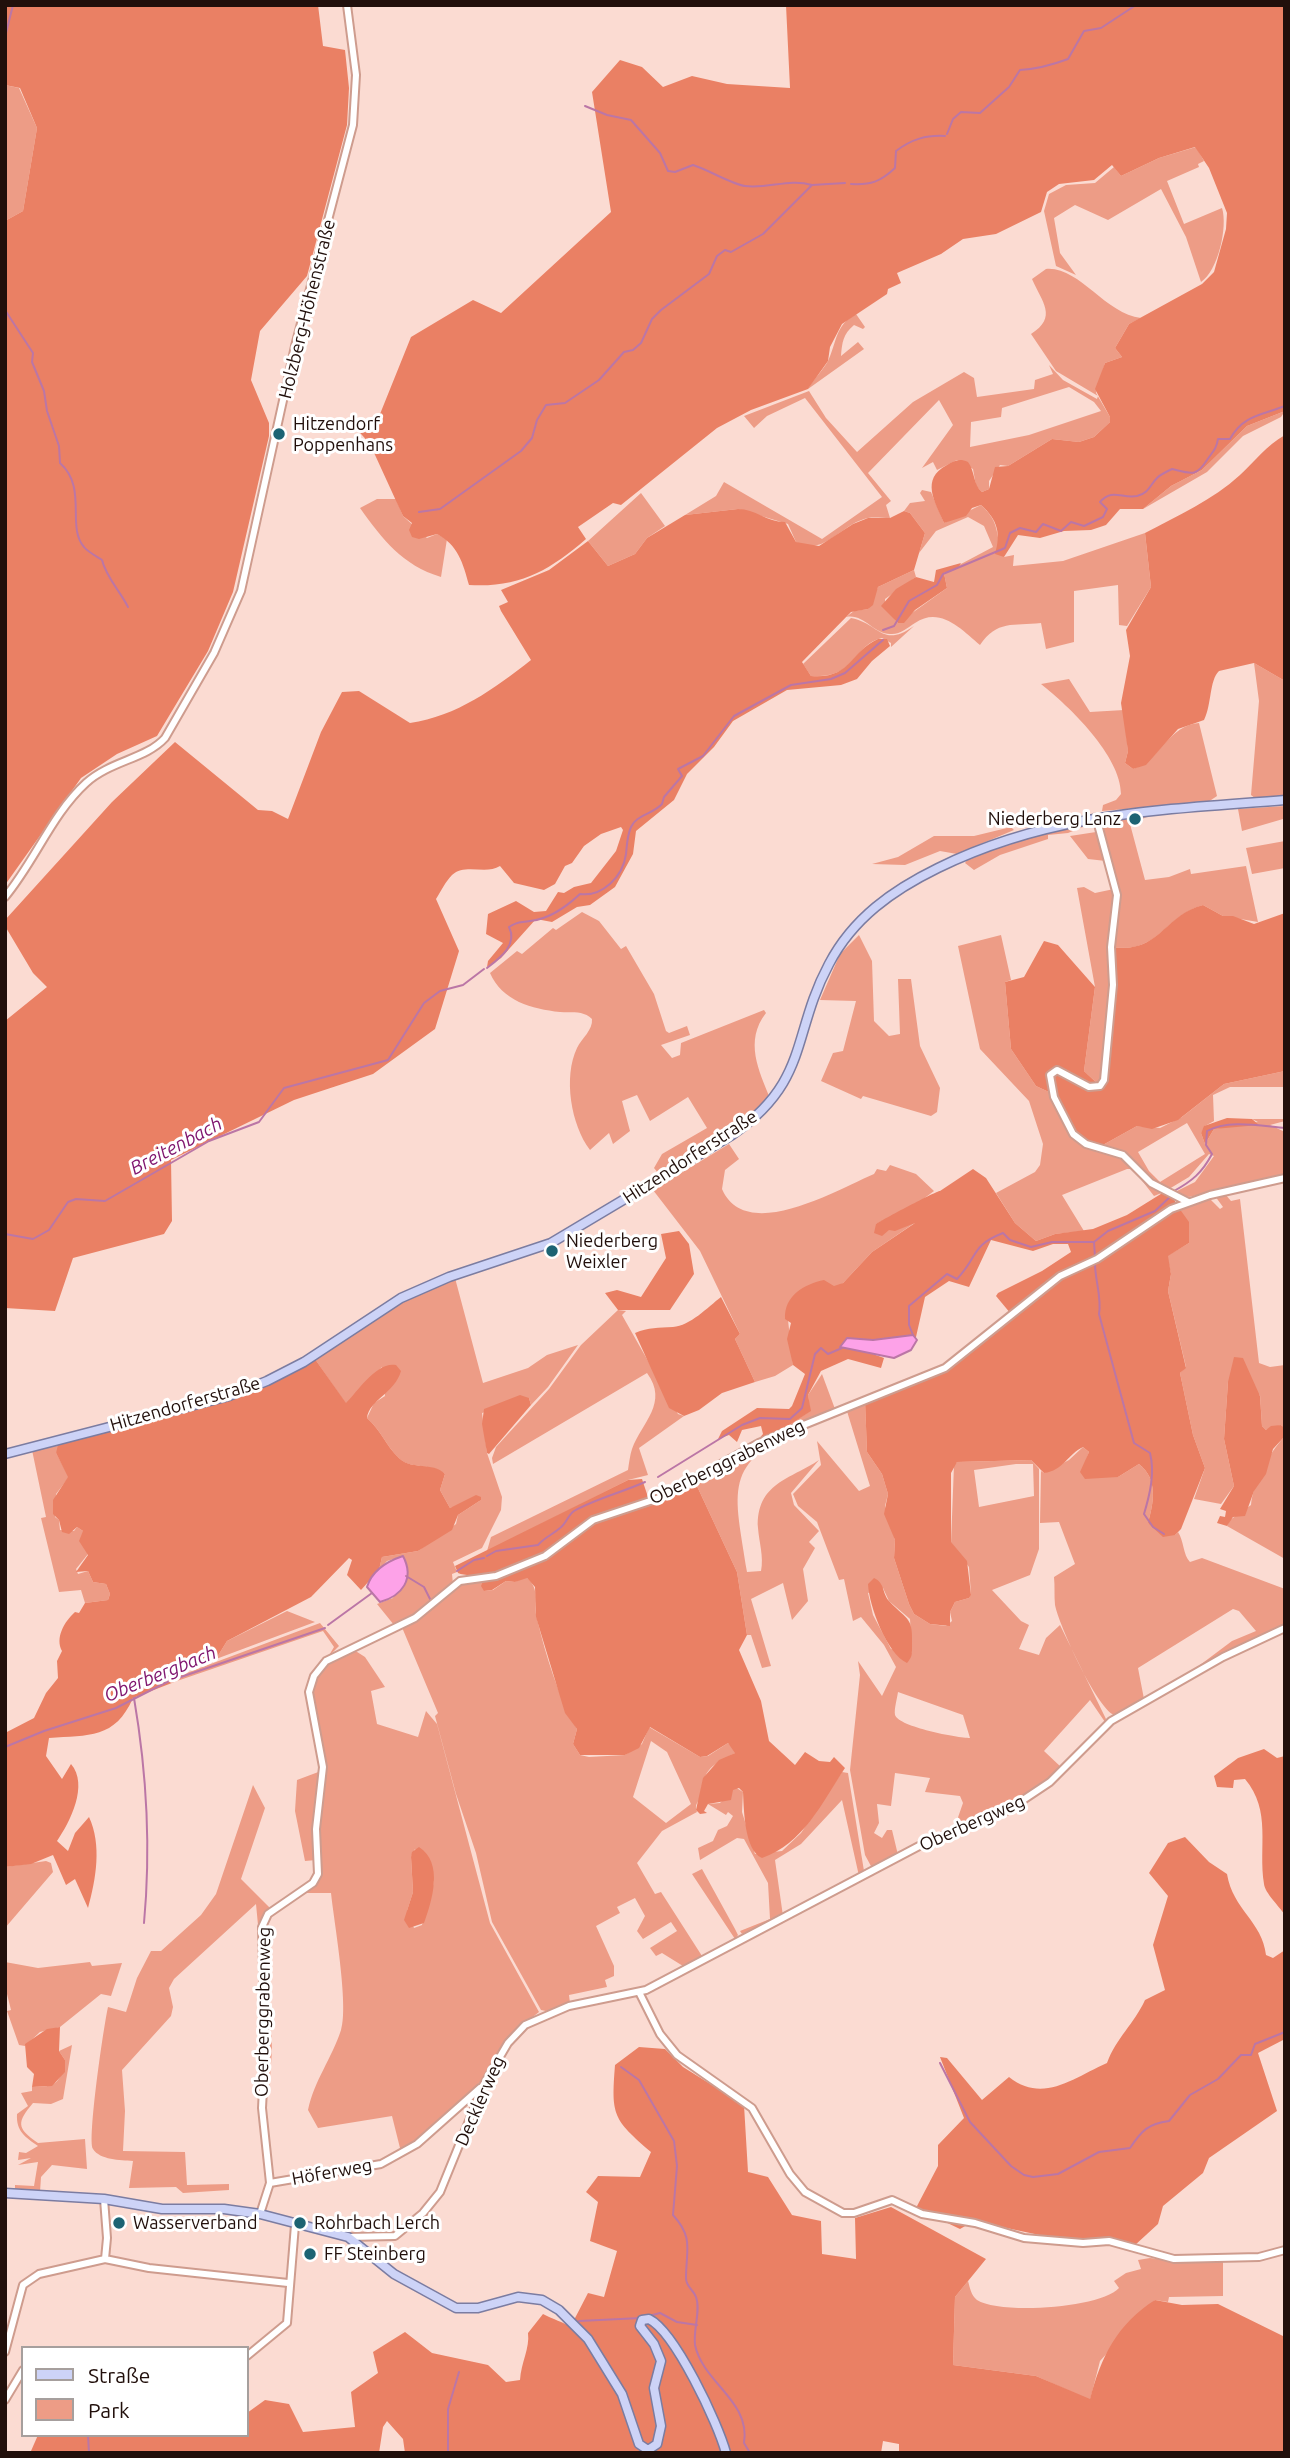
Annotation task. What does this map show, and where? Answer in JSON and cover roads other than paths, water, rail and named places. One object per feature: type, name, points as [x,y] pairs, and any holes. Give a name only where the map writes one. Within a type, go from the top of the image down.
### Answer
[{"type":"main road","name":"Hitzendorferstraße","points":[[5,1454],[257,1386],[304,1362],[376,1313],[420,1288],[562,1237],[732,1135],[765,1108],[792,1068],[830,962],[851,930],[880,903],[925,875],[987,846],[1032,831],[1096,817],[1285,800]]},
{"type":"main road","points":[[5,2193],[104,2199],[156,2208],[211,2208],[260,2214],[348,2237],[394,2274],[451,2306],[473,2308],[526,2297],[554,2306],[580,2330],[602,2360],[625,2402],[639,2444],[646,2450],[656,2446],[661,2433],[654,2388],[661,2361],[654,2344],[640,2326],[645,2319],[653,2321],[666,2334],[693,2379],[719,2431],[726,2453]]},
{"type":"street","name":"Holzberg-Höhenstraße","points":[[5,897],[79,790],[101,771],[150,750],[165,738],[214,653],[237,603],[295,346],[353,125],[356,75],[347,5]]},
{"type":"street","points":[[1096,817],[1117,895],[1111,947],[1113,985],[1104,1080],[1100,1086],[1091,1088],[1057,1070],[1051,1073],[1050,1083],[1059,1110],[1073,1135],[1086,1144],[1126,1157],[1146,1179],[1188,1202]]},
{"type":"street","name":"Oberberggrabenweg","points":[[270,2183],[262,2108],[265,2041],[262,1927],[270,1912],[313,1883],[318,1874],[316,1829],[323,1767],[309,1692],[321,1665],[343,1651],[419,1615],[460,1581],[496,1576],[545,1556],[593,1520],[659,1498],[759,1443],[945,1368],[1060,1276],[1097,1259],[1188,1202],[1285,1178]]},
{"type":"street","name":"Oberbergweg","points":[[639,1992],[800,1912],[921,1845],[1015,1806],[1054,1779],[1111,1721],[1223,1657],[1285,1628]]},
{"type":"street","points":[[639,1992],[673,2050],[747,2103],[796,2183],[835,2210],[854,2213],[892,2200],[922,2214],[975,2223],[1024,2238],[1083,2243],[1110,2241],[1141,2252],[1182,2260],[1259,2257],[1285,2250]]},
{"type":"street","name":"Decklerweg","points":[[348,2237],[395,2236],[429,2207],[447,2180],[484,2084],[513,2036],[532,2021],[569,2006],[639,1992]]},
{"type":"street","name":"Höferweg","points":[[260,2214],[270,2183],[381,2164],[417,2144],[484,2084]]},
{"type":"street","points":[[104,2199],[107,2238],[105,2259]]},
{"type":"street","points":[[248,2355],[287,2323],[288,2283],[295,2225]]},
{"type":"street","points":[[5,2352],[26,2282],[39,2274],[105,2259],[149,2268],[288,2283]]},
{"type":"street","points":[[5,2400],[21,2373]]},
{"type":"waterway","points":[[5,37],[13,5]]},
{"type":"waterway","points":[[947,134],[953,119],[961,112],[980,113],[1009,87],[1020,70],[1068,59],[1084,31],[1101,28],[1136,5]]},
{"type":"waterway","points":[[5,47],[5,53]]},
{"type":"waterway","points":[[585,106],[607,115],[631,120],[660,153],[668,171],[675,172],[693,165],[745,186],[795,183],[812,185]]},
{"type":"waterway","points":[[851,184],[875,182],[885,177],[895,168],[896,151],[908,143],[925,137],[945,136]]},
{"type":"waterway","points":[[419,512],[440,509],[521,451],[532,438],[537,420],[546,405],[565,403],[599,380],[624,352],[633,350],[641,343],[652,319],[661,310],[709,274],[717,256],[725,250],[731,252],[763,234],[812,185],[845,183]]},
{"type":"waterway","points":[[5,310],[33,353],[32,362],[44,391],[47,411],[59,446],[60,463],[73,484],[79,538],[86,549],[102,560],[128,607]]},
{"type":"waterway","name":"Breitenbach","points":[[883,630],[894,626],[909,601],[937,585],[943,574],[1005,548],[1010,533],[1020,528],[1036,532],[1043,524],[1061,531],[1071,522],[1084,526],[1103,517],[1107,509],[1100,502],[1104,498],[1113,495],[1141,495],[1159,477],[1172,469],[1196,472],[1214,450],[1218,439],[1230,439],[1247,420],[1285,406]]},
{"type":"waterway","name":"Breitenbach","points":[[487,968],[509,945],[509,927],[551,915],[580,894],[603,889],[616,878],[624,862],[633,823],[662,804],[664,797],[682,776],[678,769],[703,756],[734,716],[791,685],[831,679],[845,673],[883,640]]},
{"type":"waterway","name":"Breitenbach","points":[[5,1234],[33,1239],[49,1230],[68,1202],[76,1199],[105,1201],[209,1141],[259,1122],[284,1088],[388,1060],[424,1003],[440,991],[463,985],[484,969]]},
{"type":"waterway","name":"Oberbergbach","points":[[1174,1191],[1196,1176],[1212,1154],[1206,1145],[1207,1131],[1235,1124],[1285,1128]]},
{"type":"waterway","name":"Oberbergbach","points":[[913,1335],[909,1325],[909,1306],[947,1274],[957,1279],[980,1247],[992,1238],[1003,1233],[1010,1240],[1031,1247],[1052,1242],[1094,1242],[1108,1231],[1155,1211],[1171,1196]]},
{"type":"waterway","points":[[1094,1242],[1095,1257]]},
{"type":"waterway","points":[[1095,1264],[1099,1314],[1134,1443],[1150,1453],[1152,1476],[1144,1514],[1153,1527],[1164,1534]]},
{"type":"waterway","name":"Oberbergbach","points":[[658,1477],[742,1425],[760,1418],[790,1419],[802,1408],[815,1354],[821,1348],[828,1354],[842,1348]]},
{"type":"waterway","name":"Oberbergbach","points":[[487,1556],[496,1551],[538,1545],[562,1526],[574,1511],[645,1482]]},
{"type":"waterway","name":"Oberbergbach","points":[[457,1571],[474,1560],[484,1558]]},
{"type":"waterway","name":"Oberbergbach","points":[[406,1576],[424,1587],[431,1601]]},
{"type":"waterway","name":"Oberbergbach","points":[[328,1625],[372,1593]]},
{"type":"waterway","name":"Oberbergbach","points":[[5,1747],[44,1731],[116,1708],[169,1681],[325,1628]]},
{"type":"waterway","points":[[134,1698],[146,1810],[144,1923]]},
{"type":"waterway","points":[[940,2063],[970,2122],[1011,2166],[1024,2175],[1033,2177],[1058,2174],[1099,2152],[1130,2148],[1146,2129],[1169,2121],[1190,2095],[1218,2079],[1241,2055],[1251,2055],[1255,2044],[1285,2032]]},
{"type":"waterway","points":[[621,2067],[639,2080],[674,2141],[677,2166],[673,2215],[680,2223],[686,2238],[686,2281],[697,2302],[695,2345],[707,2370],[740,2415],[744,2428],[744,2443],[750,2453]]},
{"type":"waterway","points":[[649,2316],[660,2313],[677,2322],[697,2325]]},
{"type":"waterway","points":[[579,2321],[641,2318]]},
{"type":"waterway","points":[[448,2453],[448,2409],[459,2372]]},
{"type":"waterway","points":[[88,2437],[89,2453]]},
{"type":"place","name":"Hitzendorf Poppenhans","points":[[279,434]]},
{"type":"place","name":"Niederberg Lanz","points":[[1135,819]]},
{"type":"place","name":"Niederberg Weixler","points":[[552,1251]]},
{"type":"place","name":"Wasserverband","points":[[119,2223]]},
{"type":"place","name":"Rohrbach Lerch","points":[[300,2223]]},
{"type":"place","name":"FF Steinberg","points":[[310,2254]]}]
